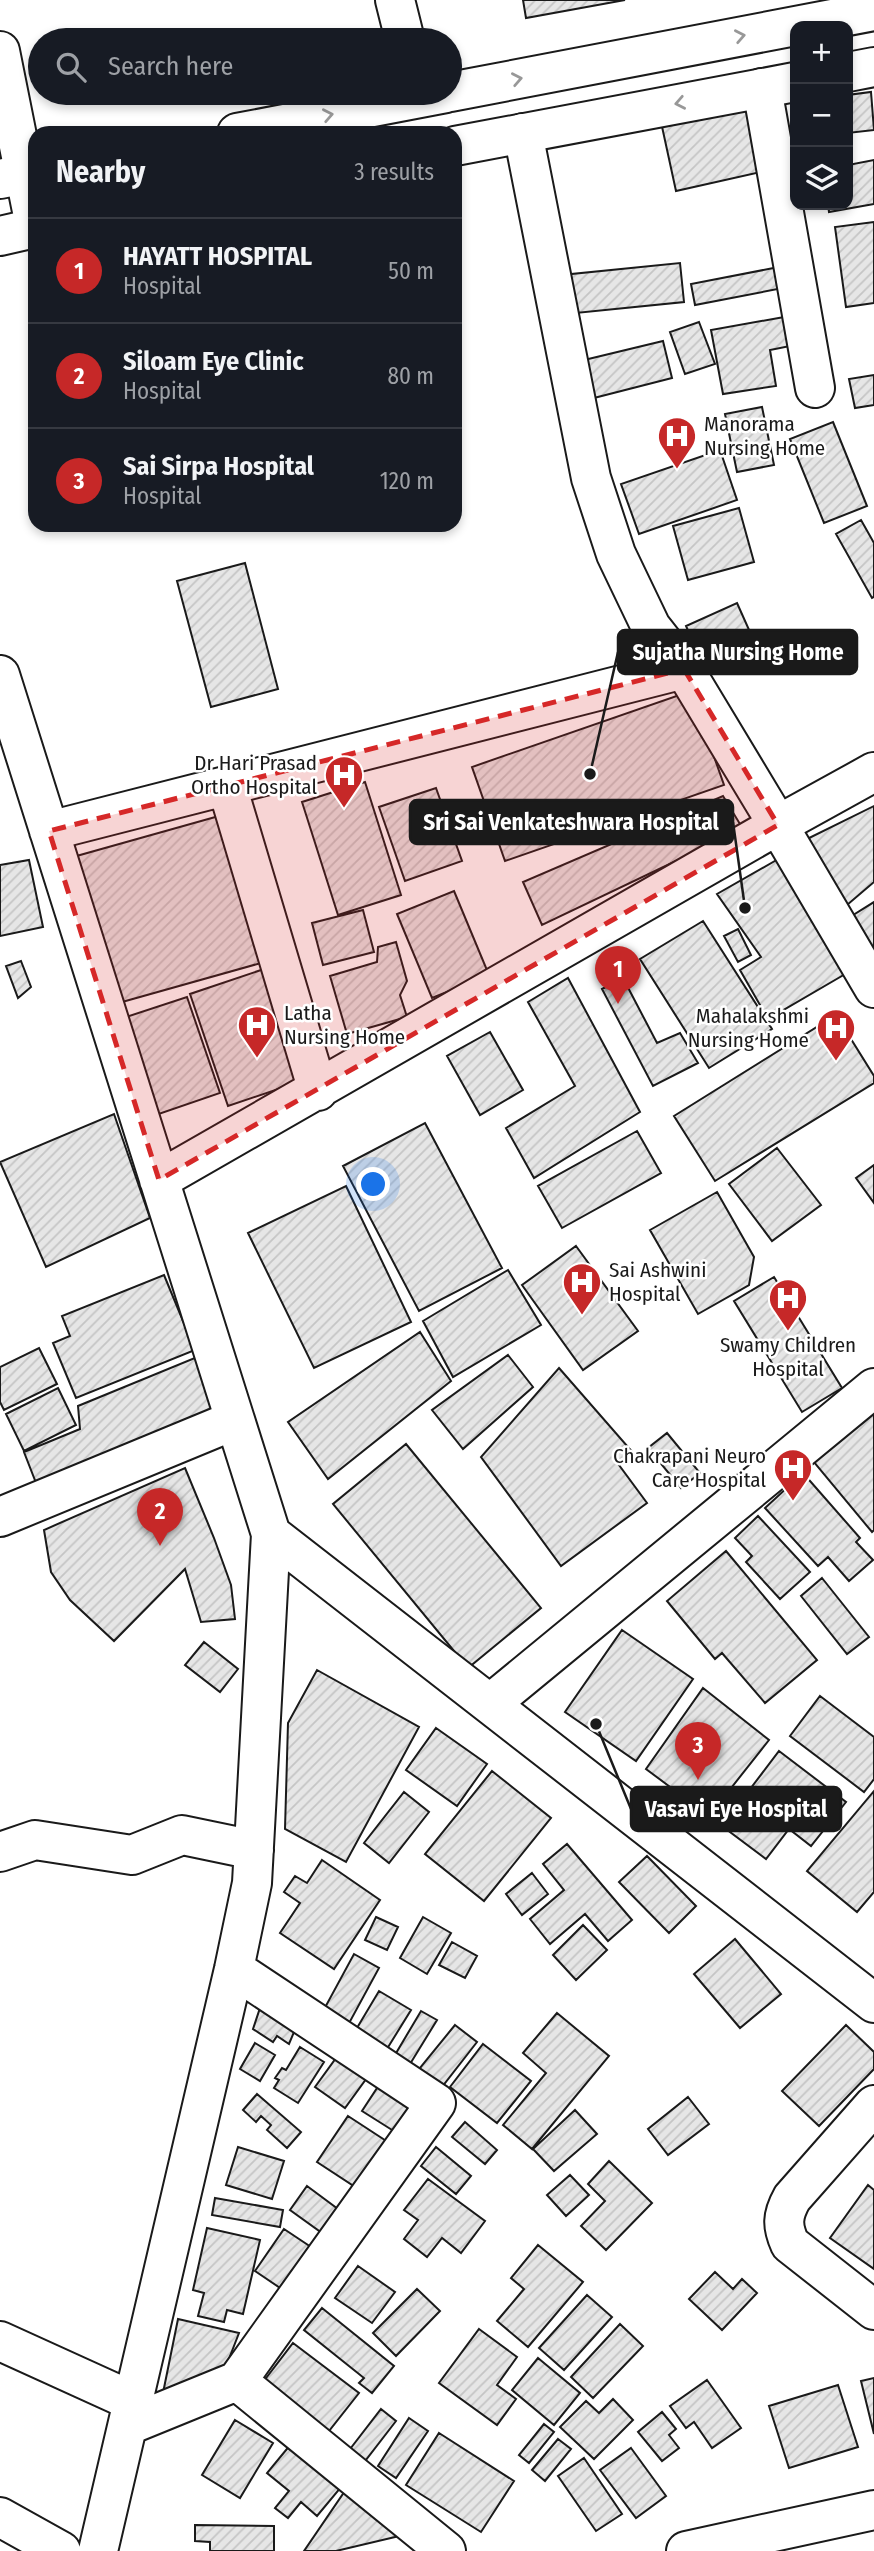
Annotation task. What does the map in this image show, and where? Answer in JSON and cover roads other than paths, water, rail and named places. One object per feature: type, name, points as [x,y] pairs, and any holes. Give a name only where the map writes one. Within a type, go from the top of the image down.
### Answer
[{"type":"main road","points":[[395,0],[402,28]]},
{"type":"main road","points":[[462,89],[874,10]]},
{"type":"main road","points":[[0,51],[20,175],[28,203]]},
{"type":"main road","points":[[853,71],[874,67]]},
{"type":"main road","points":[[462,145],[779,85],[815,388]]},
{"type":"main road","points":[[272,126],[378,105]]},
{"type":"main road","points":[[523,133],[591,478],[616,554],[652,627],[684,669],[874,988]]},
{"type":"main road","points":[[0,236],[28,229]]},
{"type":"main road","points":[[49,831],[684,669]]},
{"type":"main road","points":[[0,675],[271,1534],[252,1883],[98,2551]]},
{"type":"main road","points":[[159,1180],[874,772]]},
{"type":"main road","points":[[227,786],[318,1091]]},
{"type":"main road","points":[[490,1704],[874,1388]]},
{"type":"main road","points":[[0,1517],[235,1420]]},
{"type":"main road","points":[[271,1534],[874,2003]]},
{"type":"main road","points":[[0,1852],[35,1840],[132,1855],[182,1835],[254,1850]]},
{"type":"main road","points":[[0,2341],[131,2413],[237,2381],[436,2103],[234,1969]]},
{"type":"main road","points":[[874,2105],[792,2198],[783,2214],[783,2230],[790,2244],[874,2310]]},
{"type":"main road","points":[[237,2381],[446,2551]]},
{"type":"main road","points":[[686,2551],[874,2510]]},
{"type":"main road","points":[[0,2517],[61,2551]]},
{"type":"place","name":"Manorama Nursing Home","points":[[677,470]]},
{"type":"place","name":"Sujatha Nursing Home","points":[[590,774]]},
{"type":"place","name":"Dr Hari Prasad Ortho Hospital","points":[[344,809]]},
{"type":"place","name":"Sri Sai Venkateshwara Hospital","points":[[745,908]]},
{"type":"place","name":"HAYATT HOSPITAL","points":[[618,1004]]},
{"type":"place","name":"Latha Nursing Home","points":[[257,1059]]},
{"type":"place","name":"Mahalakshmi Nursing Home","points":[[836,1062]]},
{"type":"place","name":"Sai Ashwini Hospital","points":[[582,1316]]},
{"type":"place","name":"Swamy Children Hospital","points":[[788,1332]]},
{"type":"place","name":"Chakrapani Neuro Care Hospital","points":[[793,1502]]},
{"type":"place","name":"Siloam Eye Clinic","points":[[160,1546]]},
{"type":"place","name":"Vasavi Eye Hospital","points":[[596,1724]]},
{"type":"place","name":"Sai Sirpa Hospital","points":[[698,1780]]}]
